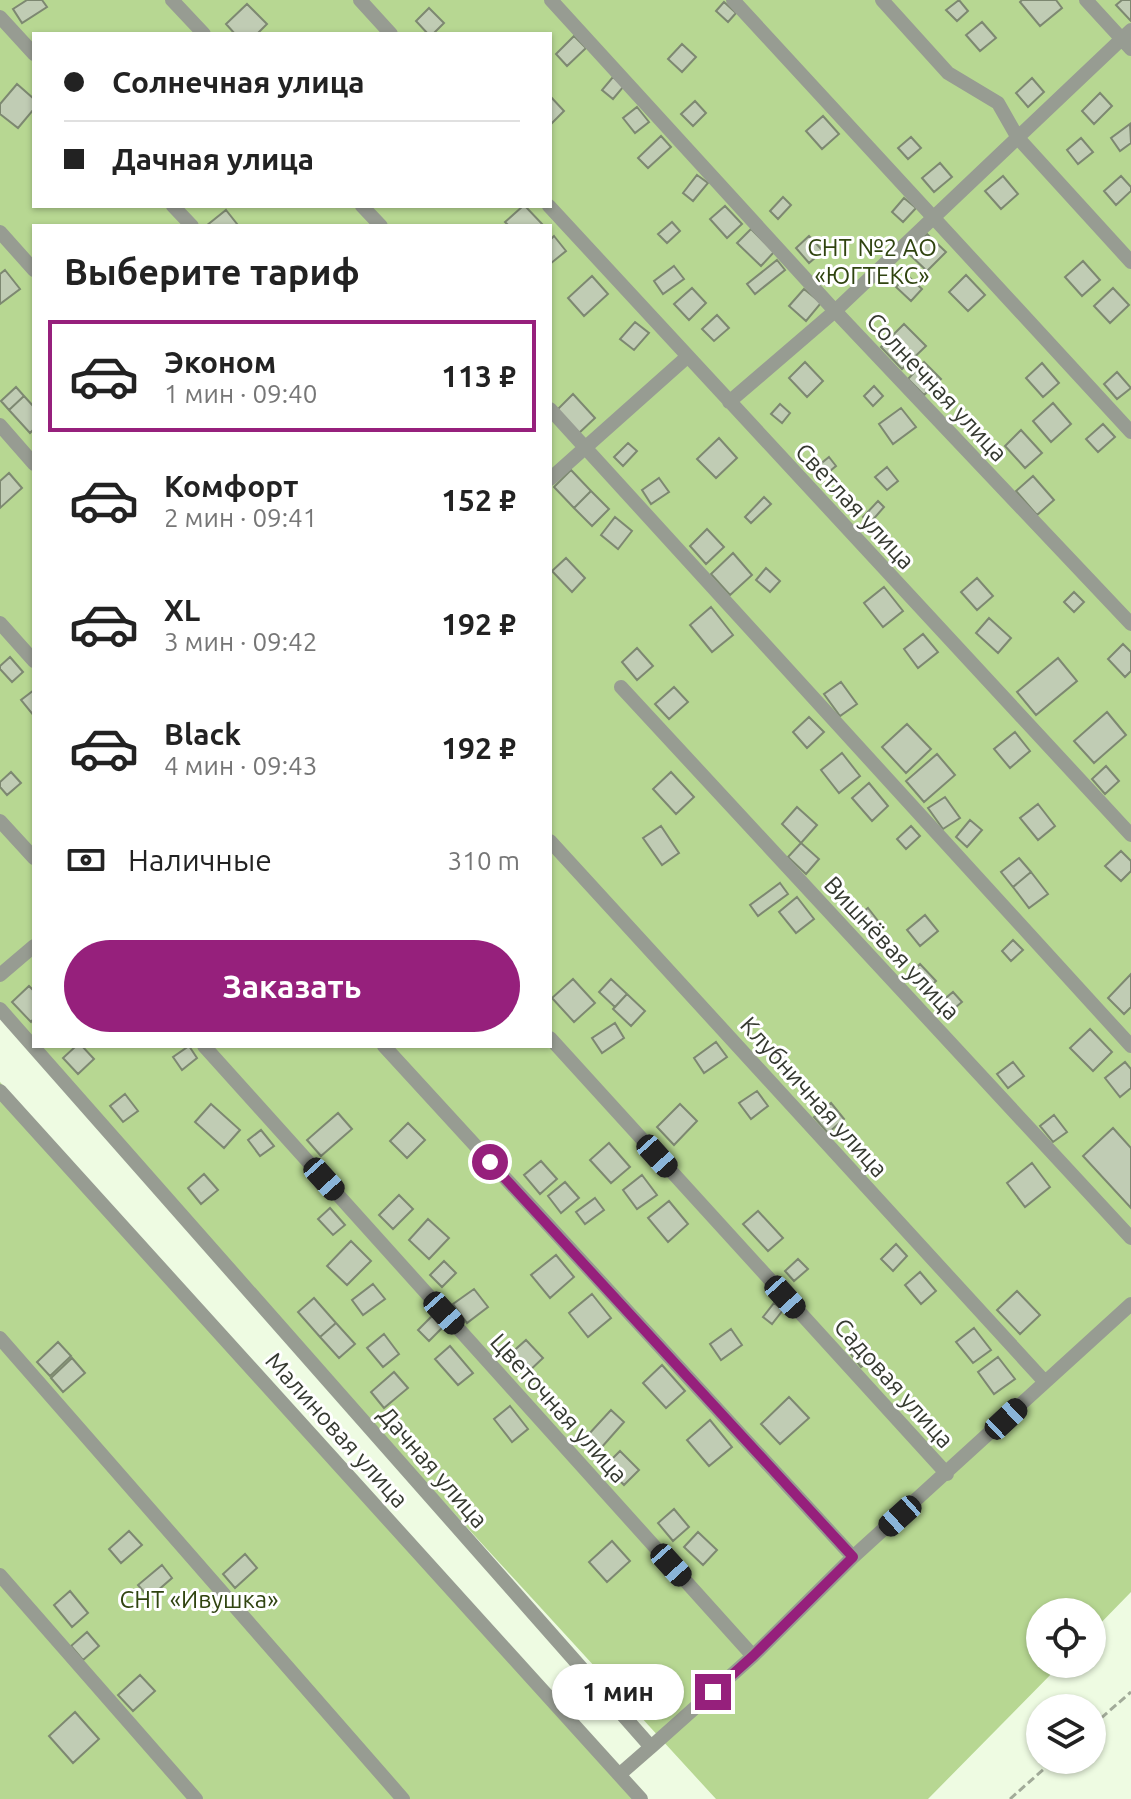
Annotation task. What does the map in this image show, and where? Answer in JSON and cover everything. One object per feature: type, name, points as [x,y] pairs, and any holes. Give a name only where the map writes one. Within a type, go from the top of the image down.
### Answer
[{"type":"street","points":[[172,0],[202,32]]},
{"type":"street","points":[[360,0],[389,32]]},
{"type":"street","name":"Солнечная улица","points":[[551,0],[835,311],[1131,624]]},
{"type":"street","points":[[733,0],[1131,432]]},
{"type":"street","points":[[882,0],[948,73],[998,103],[1018,138],[1131,262]]},
{"type":"street","points":[[729,402],[835,311],[1128,39],[1086,0]]},
{"type":"street","points":[[0,17],[32,52]]},
{"type":"street","points":[[175,208],[190,224]]},
{"type":"street","points":[[364,208],[379,224]]},
{"type":"street","name":"Светлая улица","points":[[551,208],[1131,835]]},
{"type":"street","points":[[0,232],[32,268]]},
{"type":"street","points":[[552,477],[687,357]]},
{"type":"street","points":[[552,411],[1131,1046]]},
{"type":"street","points":[[0,425],[32,462]]},
{"type":"street","points":[[0,623],[32,659]]},
{"type":"street","name":"Вишнёвая улица","points":[[621,687],[1131,1238]]},
{"type":"street","points":[[0,821],[32,856]]},
{"type":"street","name":"Клубничная улица","points":[[552,843],[1045,1382]]},
{"type":"street","points":[[0,975],[32,948]]},
{"type":"street","name":"Дачная улица","points":[[0,1009],[32,1045]]},
{"type":"street","name":"Садовая улица","points":[[552,1040],[947,1474]]},
{"type":"street","name":"Дачная улица","points":[[34,1048],[651,1747]]},
{"type":"street","name":"Цветочная улица","points":[[206,1048],[753,1656]]},
{"type":"street","points":[[386,1048],[853,1557]]},
{"type":"street","name":"Малиновая улица","points":[[0,1091],[641,1799]]},
{"type":"street","points":[[620,1774],[753,1656],[853,1557],[1131,1304]]},
{"type":"street","points":[[0,1338],[403,1799]]},
{"type":"street","points":[[0,1575],[196,1799]]},
{"type":"path","points":[[1106,1714],[1131,1692]]},
{"type":"path","points":[[1010,1799],[1038,1774]]},
{"type":"green space","name":"СНТ №2 АО «ЮГТЕКС»","points":[[0,0],[1131,0],[1131,1592],[1106,1618],[1106,1598],[1026,1598],[1026,1678],[1047,1678],[1031,1694],[1026,1694],[1026,1700],[928,1799],[716,1799],[0,1018]]},
{"type":"green space","name":"СНТ «Ивушка»","points":[[0,1082],[646,1799],[0,1799]]},
{"type":"building","points":[[27,0],[42,0],[47,7],[22,23],[13,9]]},
{"type":"building","points":[[959,0],[968,11],[957,21],[946,10]]},
{"type":"building","points":[[1056,0],[1062,8],[1040,26],[1020,2]]},
{"type":"building","points":[[1122,0],[1131,0],[1131,21],[1116,5]]},
{"type":"building","points":[[724,2],[736,13],[728,22],[716,11]]},
{"type":"building","points":[[247,4],[267,24],[259,32],[233,32],[226,24]]},
{"type":"building","points":[[429,8],[444,23],[435,32],[426,32],[416,21]]},
{"type":"building","points":[[982,22],[996,38],[980,51],[966,35]]},
{"type":"building","points":[[574,36],[586,48],[567,66],[556,54]]},
{"type":"building","points":[[682,44],[696,57],[682,72],[668,59]]},
{"type":"building","points":[[613,77],[624,86],[613,99],[602,90]]},
{"type":"building","points":[[1032,78],[1044,92],[1028,107],[1016,93]]},
{"type":"building","points":[[17,84],[32,97],[32,111],[18,128],[0,114],[0,104]]},
{"type":"building","points":[[1100,93],[1112,106],[1094,124],[1082,111]]},
{"type":"building","points":[[552,98],[564,111],[552,123]]},
{"type":"building","points":[[695,101],[706,113],[693,126],[681,114]]},
{"type":"building","points":[[637,107],[649,122],[635,133],[623,118]]},
{"type":"building","points":[[823,116],[839,134],[822,149],[806,131]]},
{"type":"building","points":[[1130,124],[1131,143],[1120,151],[1111,138]]},
{"type":"building","points":[[661,136],[671,147],[648,168],[638,158]]},
{"type":"building","points":[[911,137],[921,148],[908,159],[898,148]]},
{"type":"building","points":[[1081,138],[1093,152],[1078,164],[1067,150]]},
{"type":"building","points":[[940,163],[952,177],[934,192],[922,178]]},
{"type":"building","points":[[697,175],[708,183],[693,201],[683,193]]},
{"type":"building","points":[[1003,176],[1018,194],[1001,209],[985,191]]},
{"type":"building","points":[[1121,176],[1131,191],[1116,205],[1104,191]]},
{"type":"building","points":[[783,197],[791,205],[778,219],[770,211]]},
{"type":"building","points":[[904,198],[916,208],[903,222],[892,212]]},
{"type":"building","points":[[725,206],[742,224],[727,238],[710,219]]},
{"type":"building","points":[[521,208],[527,208],[542,224],[507,224],[505,222]]},
{"type":"building","points":[[226,210],[237,224],[208,224]]},
{"type":"building","points":[[672,222],[680,231],[667,243],[658,234]]},
{"type":"building","points":[[751,229],[774,252],[761,266],[737,243]]},
{"type":"building","points":[[927,234],[946,252],[927,271],[908,253]]},
{"type":"building","points":[[554,236],[566,251],[552,262]]},
{"type":"building","points":[[809,236],[823,251],[809,263],[796,248]]},
{"type":"building","points":[[777,260],[785,270],[755,294],[747,284]]},
{"type":"building","points":[[1083,261],[1100,280],[1082,296],[1065,277]]},
{"type":"building","points":[[674,266],[684,279],[663,294],[654,281]]},
{"type":"building","points":[[5,270],[20,289],[0,304],[0,274]]},
{"type":"building","points":[[907,275],[922,289],[911,301],[896,287]]},
{"type":"building","points":[[966,275],[985,295],[968,311],[949,292]]},
{"type":"building","points":[[592,276],[608,294],[584,316],[568,298]]},
{"type":"building","points":[[692,288],[706,303],[689,320],[674,304]]},
{"type":"building","points":[[1113,288],[1129,305],[1110,323],[1094,306]]},
{"type":"building","points":[[804,289],[821,303],[806,321],[789,306]]},
{"type":"building","points":[[717,315],[729,328],[714,341],[702,329]]},
{"type":"building","points":[[635,322],[649,333],[634,350],[620,339]]},
{"type":"building","points":[[904,324],[926,346],[902,369],[881,347]]},
{"type":"building","points":[[805,362],[823,381],[807,397],[789,378]]},
{"type":"building","points":[[924,362],[941,379],[924,395],[908,379]]},
{"type":"building","points":[[1042,363],[1059,383],[1043,397],[1026,378]]},
{"type":"building","points":[[1117,372],[1131,388],[1117,399],[1104,384]]},
{"type":"building","points":[[874,386],[883,396],[873,406],[864,396]]},
{"type":"building","points":[[16,387],[24,396],[9,410],[1,401]]},
{"type":"building","points":[[573,394],[595,418],[579,433],[557,410]]},
{"type":"building","points":[[24,396],[32,405],[30,433],[9,410]]},
{"type":"building","points":[[1053,403],[1071,424],[1051,442],[1033,421]]},
{"type":"building","points":[[780,404],[790,413],[782,423],[771,414]]},
{"type":"building","points":[[901,408],[916,427],[893,444],[879,424]]},
{"type":"building","points":[[1103,424],[1115,437],[1098,452],[1086,439]]},
{"type":"building","points":[[1021,430],[1042,453],[1025,468],[1005,446]]},
{"type":"building","points":[[719,438],[737,458],[716,478],[697,459]]},
{"type":"building","points":[[628,443],[637,451],[623,466],[614,457]]},
{"type":"building","points":[[829,457],[836,466],[825,475],[818,466]]},
{"type":"building","points":[[887,467],[898,481],[887,490],[875,477]]},
{"type":"building","points":[[571,470],[591,491],[574,508],[554,487]]},
{"type":"building","points":[[9,473],[22,488],[0,508],[0,481]]},
{"type":"building","points":[[1033,476],[1054,500],[1037,515],[1016,491]]},
{"type":"building","points":[[659,478],[669,492],[651,504],[642,490]]},
{"type":"building","points":[[591,491],[609,509],[592,526],[574,508]]},
{"type":"building","points":[[764,497],[771,504],[751,523],[745,517]]},
{"type":"building","points":[[878,501],[884,507],[870,523],[863,517]]},
{"type":"building","points":[[615,517],[632,531],[618,549],[601,535]]},
{"type":"building","points":[[707,529],[724,547],[706,564],[690,546]]},
{"type":"building","points":[[733,553],[752,575],[730,595],[711,574]]},
{"type":"building","points":[[566,558],[585,578],[572,592],[552,571]]},
{"type":"building","points":[[766,568],[780,581],[770,592],[756,580]]},
{"type":"building","points":[[977,578],[993,596],[977,610],[961,592]]},
{"type":"building","points":[[884,587],[903,611],[883,627],[864,603]]},
{"type":"building","points":[[1074,592],[1084,602],[1074,612],[1064,602]]},
{"type":"building","points":[[711,607],[733,635],[712,652],[690,625]]},
{"type":"building","points":[[989,618],[1011,638],[998,653],[976,633]]},
{"type":"building","points":[[923,634],[938,652],[918,668],[904,649]]},
{"type":"building","points":[[1123,644],[1131,652],[1131,671],[1125,677],[1108,659]]},
{"type":"building","points":[[637,648],[653,666],[637,680],[622,662]]},
{"type":"building","points":[[10,657],[23,672],[12,682],[0,669]]},
{"type":"building","points":[[1058,658],[1077,681],[1036,715],[1017,692]]},
{"type":"building","points":[[841,682],[857,704],[840,716],[824,694]]},
{"type":"building","points":[[674,687],[688,702],[669,719],[655,704]]},
{"type":"building","points":[[32,692],[32,714],[21,700]]},
{"type":"building","points":[[1107,712],[1126,735],[1094,763],[1074,741]]},
{"type":"building","points":[[809,717],[824,732],[807,748],[793,732]]},
{"type":"building","points":[[907,724],[931,749],[906,773],[882,747]]},
{"type":"building","points":[[1015,732],[1030,751],[1010,768],[994,749]]},
{"type":"building","points":[[842,753],[860,776],[839,793],[821,770]]},
{"type":"building","points":[[937,754],[955,775],[924,802],[906,781]]},
{"type":"building","points":[[1106,766],[1119,781],[1105,794],[1092,779]]},
{"type":"building","points":[[11,772],[21,783],[7,795],[0,782]]},
{"type":"building","points":[[671,772],[694,797],[676,814],[653,789]]},
{"type":"building","points":[[869,783],[888,806],[872,821],[852,798]]},
{"type":"building","points":[[945,797],[960,818],[943,829],[928,808]]},
{"type":"building","points":[[1038,804],[1055,826],[1038,840],[1020,818]]},
{"type":"building","points":[[797,807],[817,825],[801,843],[782,824]]},
{"type":"building","points":[[970,820],[982,830],[967,847],[956,837]]},
{"type":"building","points":[[661,826],[679,853],[662,865],[643,838]]},
{"type":"building","points":[[911,826],[920,836],[906,849],[897,839]]},
{"type":"building","points":[[801,843],[819,859],[806,874],[788,857]]},
{"type":"building","points":[[1121,851],[1131,861],[1131,871],[1121,881],[1105,866]]},
{"type":"building","points":[[1019,858],[1031,872],[1013,887],[1001,872]]},
{"type":"building","points":[[1031,872],[1048,894],[1029,908],[1013,887]]},
{"type":"building","points":[[780,883],[788,894],[758,916],[750,905]]},
{"type":"building","points":[[797,897],[814,919],[796,933],[779,912]]},
{"type":"building","points":[[868,908],[882,926],[870,936],[855,918]]},
{"type":"building","points":[[925,915],[938,931],[920,946],[907,930]]},
{"type":"building","points":[[1013,940],[1023,950],[1011,961],[1002,951]]},
{"type":"building","points":[[920,964],[936,981],[923,993],[907,976]]},
{"type":"building","points":[[1131,974],[1131,1007],[1124,1014],[1108,998]]},
{"type":"building","points":[[573,979],[595,1003],[574,1022],[552,998]]},
{"type":"building","points":[[611,979],[627,994],[615,1007],[599,992]]},
{"type":"building","points":[[29,986],[32,989],[31,1022],[12,1002]]},
{"type":"building","points":[[953,992],[962,1002],[943,1018],[935,1007]]},
{"type":"building","points":[[627,994],[645,1011],[631,1026],[613,1009]]},
{"type":"building","points":[[615,1023],[624,1038],[602,1053],[592,1038]]},
{"type":"building","points":[[1090,1029],[1112,1052],[1093,1071],[1070,1048]]},
{"type":"building","points":[[716,1042],[727,1057],[704,1073],[694,1058]]},
{"type":"building","points":[[74,1048],[84,1048],[94,1059],[78,1074],[63,1058]]},
{"type":"building","points":[[190,1048],[197,1058],[182,1070],[173,1057]]},
{"type":"building","points":[[1013,1062],[1024,1076],[1008,1088],[997,1074]]},
{"type":"building","points":[[1125,1062],[1131,1069],[1131,1088],[1120,1097],[1105,1078]]},
{"type":"building","points":[[757,1091],[768,1106],[751,1119],[739,1103]]},
{"type":"building","points":[[125,1094],[138,1111],[123,1122],[110,1106]]},
{"type":"building","points":[[831,1103],[844,1119],[828,1133],[814,1117]]},
{"type":"building","points":[[211,1104],[240,1130],[224,1148],[195,1122]]},
{"type":"building","points":[[680,1104],[697,1121],[674,1145],[657,1127]]},
{"type":"building","points":[[338,1113],[352,1129],[321,1156],[307,1140]]},
{"type":"building","points":[[1054,1115],[1067,1132],[1053,1142],[1040,1126]]},
{"type":"building","points":[[408,1123],[425,1140],[407,1158],[390,1141]]},
{"type":"building","points":[[1113,1128],[1131,1148],[1131,1208],[1083,1156]]},
{"type":"building","points":[[261,1130],[274,1146],[260,1156],[248,1140]]},
{"type":"building","points":[[609,1143],[630,1167],[611,1183],[590,1160]]},
{"type":"building","points":[[541,1161],[557,1179],[540,1194],[524,1175]]},
{"type":"building","points":[[1032,1163],[1050,1187],[1025,1207],[1007,1183]]},
{"type":"building","points":[[204,1174],[218,1190],[201,1204],[188,1188]]},
{"type":"building","points":[[642,1175],[657,1195],[637,1209],[623,1190]]},
{"type":"building","points":[[565,1182],[579,1198],[561,1213],[548,1196]]},
{"type":"building","points":[[399,1195],[413,1209],[393,1229],[379,1215]]},
{"type":"building","points":[[595,1198],[604,1210],[585,1224],[576,1212]]},
{"type":"building","points":[[669,1201],[688,1224],[668,1242],[648,1218]]},
{"type":"building","points":[[330,1208],[345,1225],[333,1235],[318,1219]]},
{"type":"building","points":[[758,1211],[783,1238],[768,1251],[743,1224]]},
{"type":"building","points":[[428,1219],[449,1238],[429,1259],[409,1240]]},
{"type":"building","points":[[351,1241],[371,1261],[347,1285],[327,1266]]},
{"type":"building","points":[[896,1244],[907,1256],[893,1271],[881,1259]]},
{"type":"building","points":[[556,1255],[574,1277],[550,1298],[531,1275]]},
{"type":"building","points":[[798,1259],[808,1269],[794,1281],[785,1271]]},
{"type":"building","points":[[444,1261],[456,1273],[442,1287],[430,1275]]},
{"type":"building","points":[[920,1272],[936,1291],[921,1304],[905,1285]]},
{"type":"building","points":[[373,1284],[385,1299],[363,1315],[352,1300]]},
{"type":"building","points":[[474,1289],[488,1307],[467,1323],[453,1304]]},
{"type":"building","points":[[1017,1291],[1040,1315],[1020,1334],[997,1310]]},
{"type":"building","points":[[592,1294],[611,1318],[588,1337],[569,1313]]},
{"type":"building","points":[[314,1298],[336,1323],[320,1337],[298,1312]]},
{"type":"building","points":[[774,1303],[783,1310],[772,1324],[763,1317]]},
{"type":"building","points":[[432,1316],[443,1327],[429,1341],[418,1330]]},
{"type":"building","points":[[336,1323],[355,1344],[339,1358],[320,1337]]},
{"type":"building","points":[[974,1328],[991,1350],[973,1363],[956,1342]]},
{"type":"building","points":[[731,1329],[742,1345],[721,1360],[710,1344]]},
{"type":"building","points":[[384,1334],[399,1354],[383,1367],[367,1348]]},
{"type":"building","points":[[858,1339],[873,1357],[861,1367],[847,1349]]},
{"type":"building","points":[[526,1340],[543,1358],[526,1374],[509,1355]]},
{"type":"building","points":[[58,1342],[71,1356],[50,1376],[37,1362]]},
{"type":"building","points":[[450,1346],[473,1373],[458,1385],[435,1359]]},
{"type":"building","points":[[998,1357],[1015,1379],[994,1394],[978,1372]]},
{"type":"building","points":[[72,1358],[85,1373],[63,1392],[51,1378]]},
{"type":"building","points":[[662,1365],[685,1391],[666,1408],[643,1383]]},
{"type":"building","points":[[394,1372],[408,1388],[384,1408],[371,1392]]},
{"type":"building","points":[[789,1397],[809,1418],[780,1444],[761,1424]]},
{"type":"building","points":[[510,1406],[528,1429],[512,1442],[494,1419]]},
{"type":"building","points":[[611,1410],[624,1422],[601,1448],[588,1435]]},
{"type":"building","points":[[710,1420],[732,1447],[709,1466],[687,1440]]},
{"type":"building","points":[[620,1451],[639,1470],[624,1485],[605,1466]]},
{"type":"building","points":[[674,1509],[689,1527],[673,1541],[658,1523]]},
{"type":"building","points":[[129,1531],[142,1545],[121,1563],[109,1549]]},
{"type":"building","points":[[698,1532],[717,1550],[703,1565],[684,1547]]},
{"type":"building","points":[[612,1541],[630,1561],[607,1582],[589,1562]]},
{"type":"building","points":[[245,1554],[257,1568],[235,1588],[223,1574]]},
{"type":"building","points":[[162,1565],[172,1578],[149,1598],[138,1585]]},
{"type":"building","points":[[70,1591],[88,1613],[72,1627],[54,1605]]},
{"type":"building","points":[[87,1632],[99,1646],[83,1660],[71,1646]]},
{"type":"building","points":[[140,1675],[155,1691],[133,1711],[118,1695]]},
{"type":"building","points":[[75,1712],[99,1739],[73,1763],[49,1736]]},
{"type":"route","points":[[490,1162],[853,1557],[713,1692]]}]
